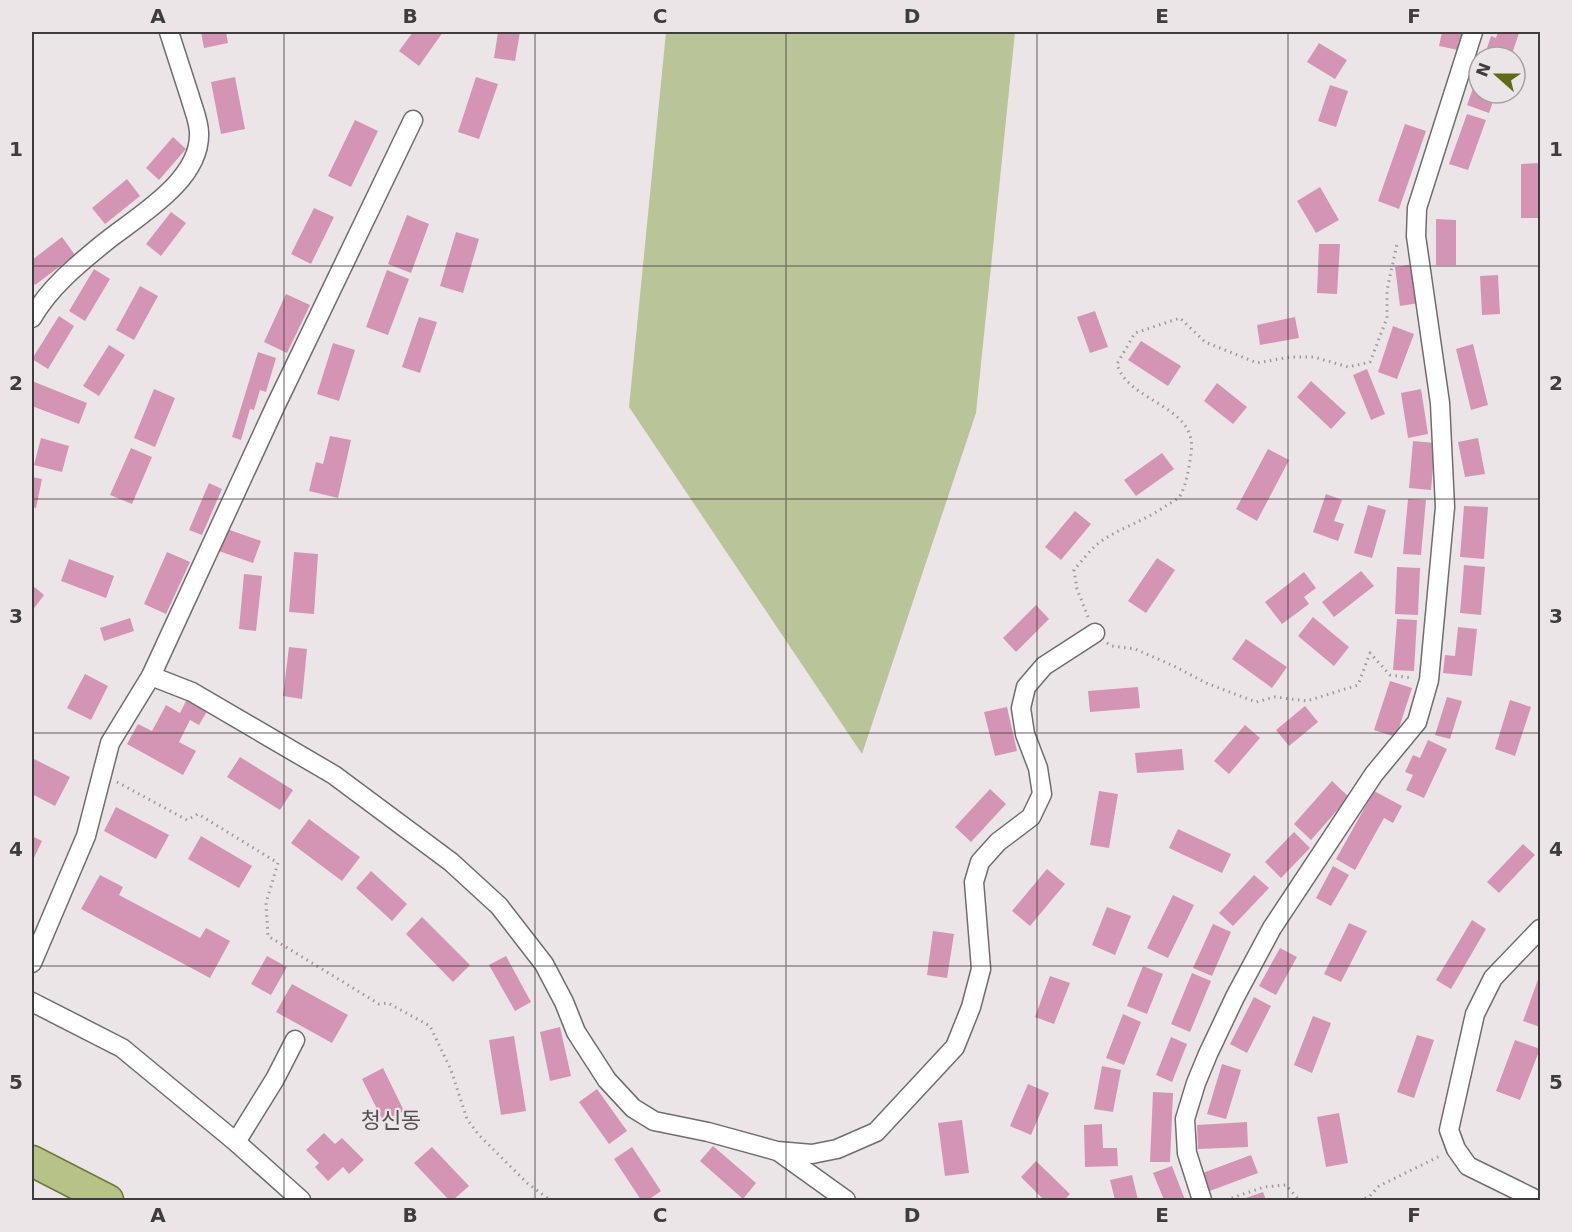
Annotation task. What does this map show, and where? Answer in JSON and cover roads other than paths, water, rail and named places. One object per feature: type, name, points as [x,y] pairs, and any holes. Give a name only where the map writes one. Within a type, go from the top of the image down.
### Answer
[{"type":"main road","points":[[32,1161],[108,1200]]},
{"type":"street","points":[[32,318],[40,302],[70,272],[153,207],[180,182],[195,154],[199,134],[196,116],[169,32]]},
{"type":"street","points":[[1202,1200],[1187,1153],[1185,1119],[1208,1054],[1234,997],[1272,928],[1374,774],[1417,722],[1429,680],[1445,507],[1440,403],[1416,236],[1418,208],[1473,32]]},
{"type":"street","points":[[32,963],[86,837],[110,743],[151,676],[275,407],[413,120]]},
{"type":"street","points":[[151,676],[192,692],[334,775],[451,862],[499,906],[544,964],[564,1002],[576,1032],[607,1080],[633,1108],[654,1121],[708,1132],[777,1151],[812,1154],[837,1149],[876,1132],[955,1047],[971,1007],[981,969],[974,882],[980,862],[998,842],[1031,817],[1042,794],[1038,768],[1025,734],[1021,708],[1026,687],[1044,666],[1095,633]]},
{"type":"street","points":[[1537,1200],[1468,1166],[1456,1149],[1449,1130],[1475,1014],[1493,978],[1540,929]]},
{"type":"street","points":[[32,1002],[122,1048],[236,1142],[301,1200]]},
{"type":"street","points":[[236,1142],[275,1079],[295,1040]]},
{"type":"street","points":[[777,1151],[846,1200]]},
{"type":"district","name":"청신동","points":[[391,1120]]}]
